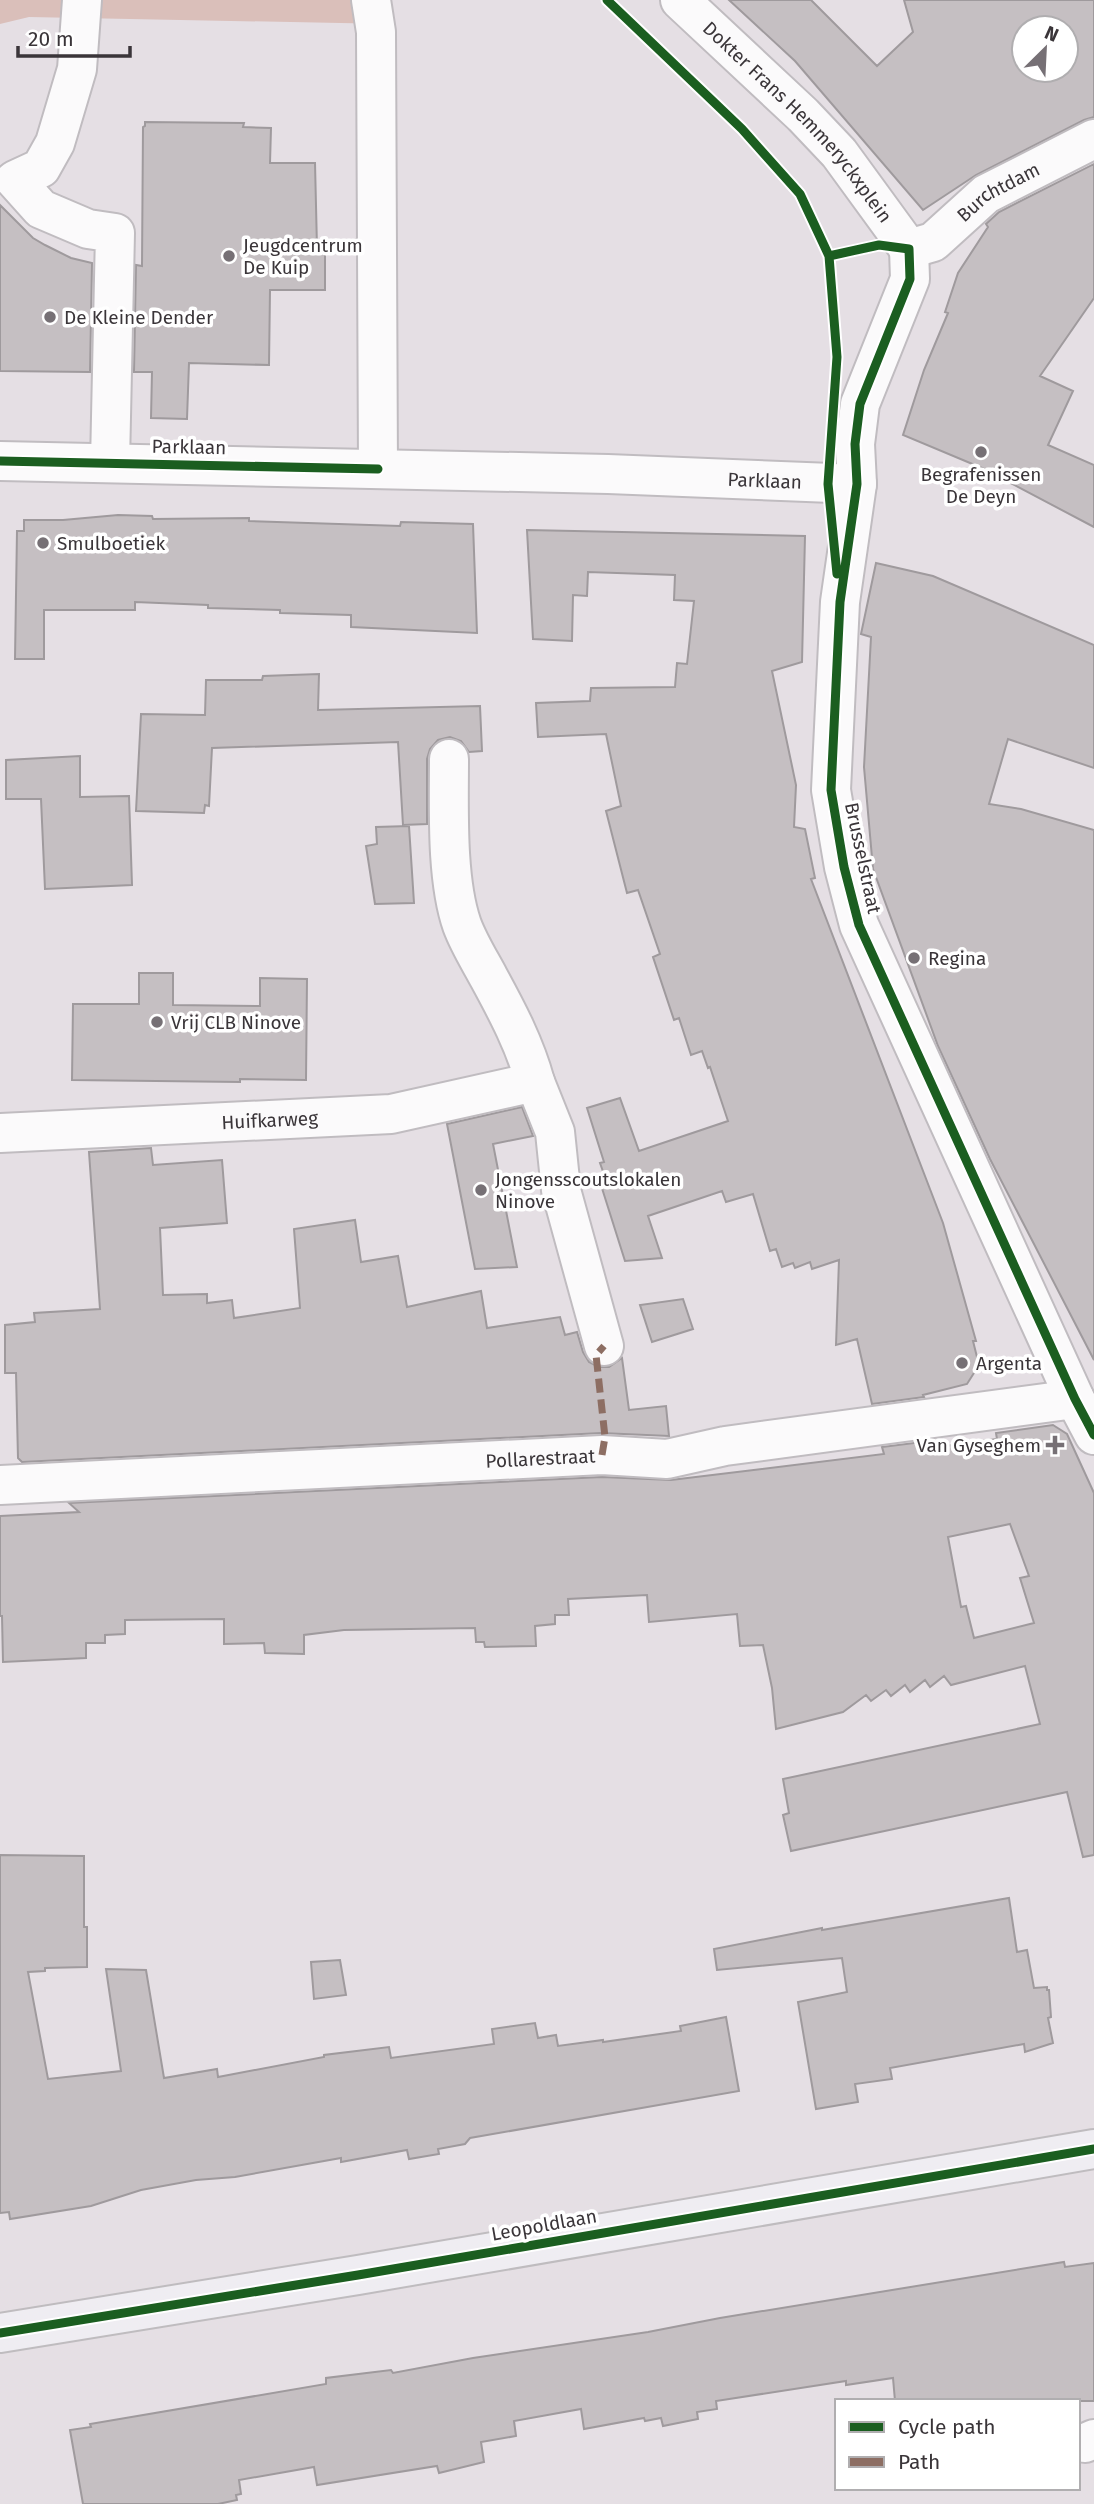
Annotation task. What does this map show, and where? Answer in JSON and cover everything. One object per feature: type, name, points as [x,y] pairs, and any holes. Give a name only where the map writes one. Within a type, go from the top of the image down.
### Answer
[{"type":"main road","name":"Leopoldlaan","points":[[0,2333],[1094,2150]]},
{"type":"street","points":[[82,0],[77,69],[55,143],[41,167],[15,180],[41,209],[88,229],[115,233],[110,463]]},
{"type":"street","points":[[371,0],[376,32],[378,469]]},
{"type":"street","name":"Dokter Frans Hemmeryckxplein","points":[[680,0],[803,115],[839,153],[909,249]]},
{"type":"street","name":"Burchtdam","points":[[909,249],[933,242],[986,194],[1094,139]]},
{"type":"street","name":"Brusselstraat","points":[[909,249],[910,279],[860,404],[855,444],[856,484],[840,602],[831,790],[859,925],[1075,1399],[1094,1435]]},
{"type":"street","name":"Parklaan","points":[[0,461],[608,474],[856,484]]},
{"type":"street","points":[[449,759],[449,821],[456,905],[463,928],[508,1012],[555,1132],[561,1190],[604,1346]]},
{"type":"street","name":"Huifkarweg","points":[[0,1133],[391,1114],[535,1082]]},
{"type":"street","name":"Pollarestraat","points":[[0,1485],[602,1454],[667,1459],[724,1446],[1075,1399]]},
{"type":"shaded area","points":[[0,0],[391,0],[390,24],[29,17],[0,24]]},
{"type":"building","points":[[729,0],[811,0],[877,66],[913,32],[904,0],[1094,0],[1094,117],[976,175],[923,210],[795,61]]},
{"type":"building","name":"Jeugdcentrum De Kuip","points":[[145,122],[244,123],[243,127],[271,128],[270,163],[315,163],[317,248],[325,248],[325,290],[270,290],[269,365],[189,363],[187,419],[151,418],[152,372],[134,372],[136,265],[142,266]]},
{"type":"building","points":[[1094,164],[1094,298],[1040,376],[1073,391],[1048,445],[1094,465],[1094,527],[982,468],[903,435],[924,370],[948,313],[945,312],[958,273],[988,227],[986,224],[999,212]]},
{"type":"building","name":"De Kleine Dender","points":[[0,205],[33,238],[71,258],[92,263],[90,372],[0,371]]},
{"type":"building","points":[[152,516],[153,519],[249,518],[249,521],[400,526],[401,522],[473,524],[477,633],[351,627],[351,615],[280,613],[280,610],[135,602],[135,610],[44,610],[44,659],[15,659],[17,531],[24,531],[24,520]]},
{"type":"building","points":[[527,530],[805,536],[802,662],[772,671],[796,785],[794,827],[805,829],[815,878],[811,879],[943,1223],[976,1341],[973,1341],[979,1365],[967,1384],[923,1395],[924,1397],[872,1404],[857,1339],[836,1345],[839,1260],[812,1269],[810,1262],[795,1268],[793,1263],[782,1267],[776,1249],[770,1251],[753,1194],[726,1202],[722,1191],[648,1216],[662,1258],[625,1261],[600,1182],[606,1180],[600,1163],[604,1162],[587,1108],[620,1098],[639,1151],[728,1121],[702,1051],[691,1055],[679,1018],[674,1020],[653,957],[660,954],[638,890],[627,893],[606,811],[621,806],[606,734],[538,737],[536,703],[590,701],[591,688],[675,687],[677,663],[687,664],[694,601],[674,600],[675,575],[588,572],[587,596],[573,595],[572,641],[533,639]]},
{"type":"building","points":[[876,563],[933,576],[1094,645],[1094,768],[1008,739],[989,804],[1021,809],[1094,830],[1094,1360],[990,1159],[938,1046],[873,869],[864,767],[871,637],[861,634]]},
{"type":"building","points":[[319,674],[318,710],[480,706],[482,751],[469,752],[461,741],[450,737],[438,740],[430,749],[427,759],[427,824],[403,825],[398,742],[212,748],[209,806],[205,805],[204,813],[136,811],[141,714],[205,715],[206,680],[262,680],[263,676]]},
{"type":"building","points":[[80,756],[80,797],[129,796],[132,885],[45,889],[41,799],[6,799],[6,760]]},
{"type":"building","points":[[409,826],[414,903],[375,904],[366,846],[377,844],[376,827]]},
{"type":"building","name":"Vrij CLB Ninove","points":[[139,973],[173,973],[173,1005],[260,1006],[260,978],[307,979],[306,1080],[72,1080],[73,1004],[139,1004]]},
{"type":"building","name":"Jongensscoutslokalen Ninove","points":[[522,1107],[533,1136],[493,1144],[517,1267],[475,1269],[447,1124]]},
{"type":"building","points":[[151,1148],[153,1165],[222,1160],[227,1223],[160,1228],[163,1295],[207,1294],[207,1303],[232,1300],[234,1318],[300,1308],[294,1229],[355,1220],[361,1262],[398,1256],[407,1307],[481,1291],[487,1328],[560,1317],[565,1335],[577,1332],[589,1362],[599,1367],[609,1367],[622,1358],[629,1410],[666,1406],[669,1436],[601,1433],[22,1462],[18,1458],[16,1373],[5,1373],[5,1325],[35,1322],[34,1313],[100,1309],[89,1152]]},
{"type":"building","points":[[683,1299],[693,1329],[652,1342],[640,1305]]},
{"type":"building","points":[[1053,1425],[1067,1434],[1094,1493],[1094,1855],[1083,1857],[1067,1792],[791,1851],[783,1815],[789,1813],[783,1779],[1040,1724],[1025,1666],[951,1685],[944,1676],[930,1687],[925,1680],[910,1692],[905,1685],[891,1696],[886,1690],[871,1701],[866,1695],[843,1712],[776,1729],[772,1688],[763,1645],[740,1646],[737,1614],[649,1622],[647,1595],[568,1599],[569,1615],[555,1615],[555,1624],[535,1626],[536,1646],[485,1647],[484,1642],[476,1642],[475,1628],[344,1630],[304,1635],[304,1654],[265,1653],[264,1643],[224,1644],[224,1619],[125,1620],[125,1634],[105,1635],[105,1643],[86,1643],[86,1658],[3,1662],[0,1516],[79,1512],[69,1503],[602,1477],[671,1480],[884,1454],[882,1447],[930,1441],[931,1448],[997,1439],[996,1433]],"holes":[[[1010,1524],[1029,1576],[1020,1578],[1034,1623],[974,1638],[966,1606],[961,1607],[948,1537]]]},
{"type":"building","points":[[0,1855],[84,1856],[87,1967],[45,1968],[45,1971],[28,1972],[48,2079],[121,2071],[106,1969],[146,1970],[164,2078],[217,2069],[218,2077],[324,2055],[389,2047],[391,2058],[494,2044],[492,2029],[535,2023],[538,2038],[556,2035],[558,2046],[681,2031],[680,2026],[726,2017],[739,2091],[470,2138],[465,2144],[438,2149],[439,2154],[409,2159],[407,2150],[341,2162],[341,2158],[141,2190],[91,2206],[10,2219],[9,2212],[0,2213]]},
{"type":"building","points":[[1009,1898],[1017,1952],[1027,1950],[1034,1988],[1047,1987],[1049,1990],[1051,2017],[1048,2018],[1053,2043],[1025,2052],[1024,2044],[890,2068],[892,2079],[855,2084],[858,2102],[816,2109],[798,2002],[847,1992],[842,1958],[717,1970],[714,1949],[822,1928]]},
{"type":"building","points":[[340,1960],[346,1995],[314,1999],[311,1962]]},
{"type":"building","points":[[1064,2262],[1065,2267],[1094,2263],[1094,2401],[895,2399],[893,2378],[846,2385],[846,2381],[716,2401],[717,2409],[697,2412],[698,2419],[663,2426],[661,2418],[645,2421],[644,2418],[584,2429],[581,2409],[514,2421],[516,2436],[481,2442],[484,2462],[439,2473],[437,2466],[317,2485],[314,2467],[239,2480],[241,2494],[236,2495],[237,2500],[218,2504],[83,2504],[70,2430],[91,2427],[90,2424],[326,2384],[326,2378],[391,2370],[393,2373]]},
{"type":"marked path","points":[[602,1455],[605,1437],[596,1355],[604,1346]]},
{"type":"cycle path","points":[[607,0],[742,129],[800,194],[829,256],[837,357],[828,484],[837,574]]},
{"type":"cycle path","points":[[829,256],[879,245],[909,249],[910,279],[860,404],[855,444],[857,484],[840,602],[831,790],[844,867],[859,925],[1075,1399],[1094,1435]]},
{"type":"cycle path","points":[[0,461],[378,469]]},
{"type":"cycle path","points":[[0,2333],[358,2275],[1094,2149]]},
{"type":"place","name":"Jeugdcentrum De Kuip","points":[[229,256]]},
{"type":"place","name":"De Kleine Dender","points":[[50,317]]},
{"type":"place","name":"Begrafenissen De Deyn","points":[[981,452]]},
{"type":"place","name":"Smulboetiek","points":[[43,543]]},
{"type":"place","name":"Regina","points":[[914,958]]},
{"type":"place","name":"Vrij CLB Ninove","points":[[157,1022]]},
{"type":"place","name":"Jongensscoutslokalen Ninove","points":[[481,1190]]},
{"type":"place","name":"Argenta","points":[[962,1363]]},
{"type":"place","name":"Van Gyseghem","points":[[1055,1445]]}]
